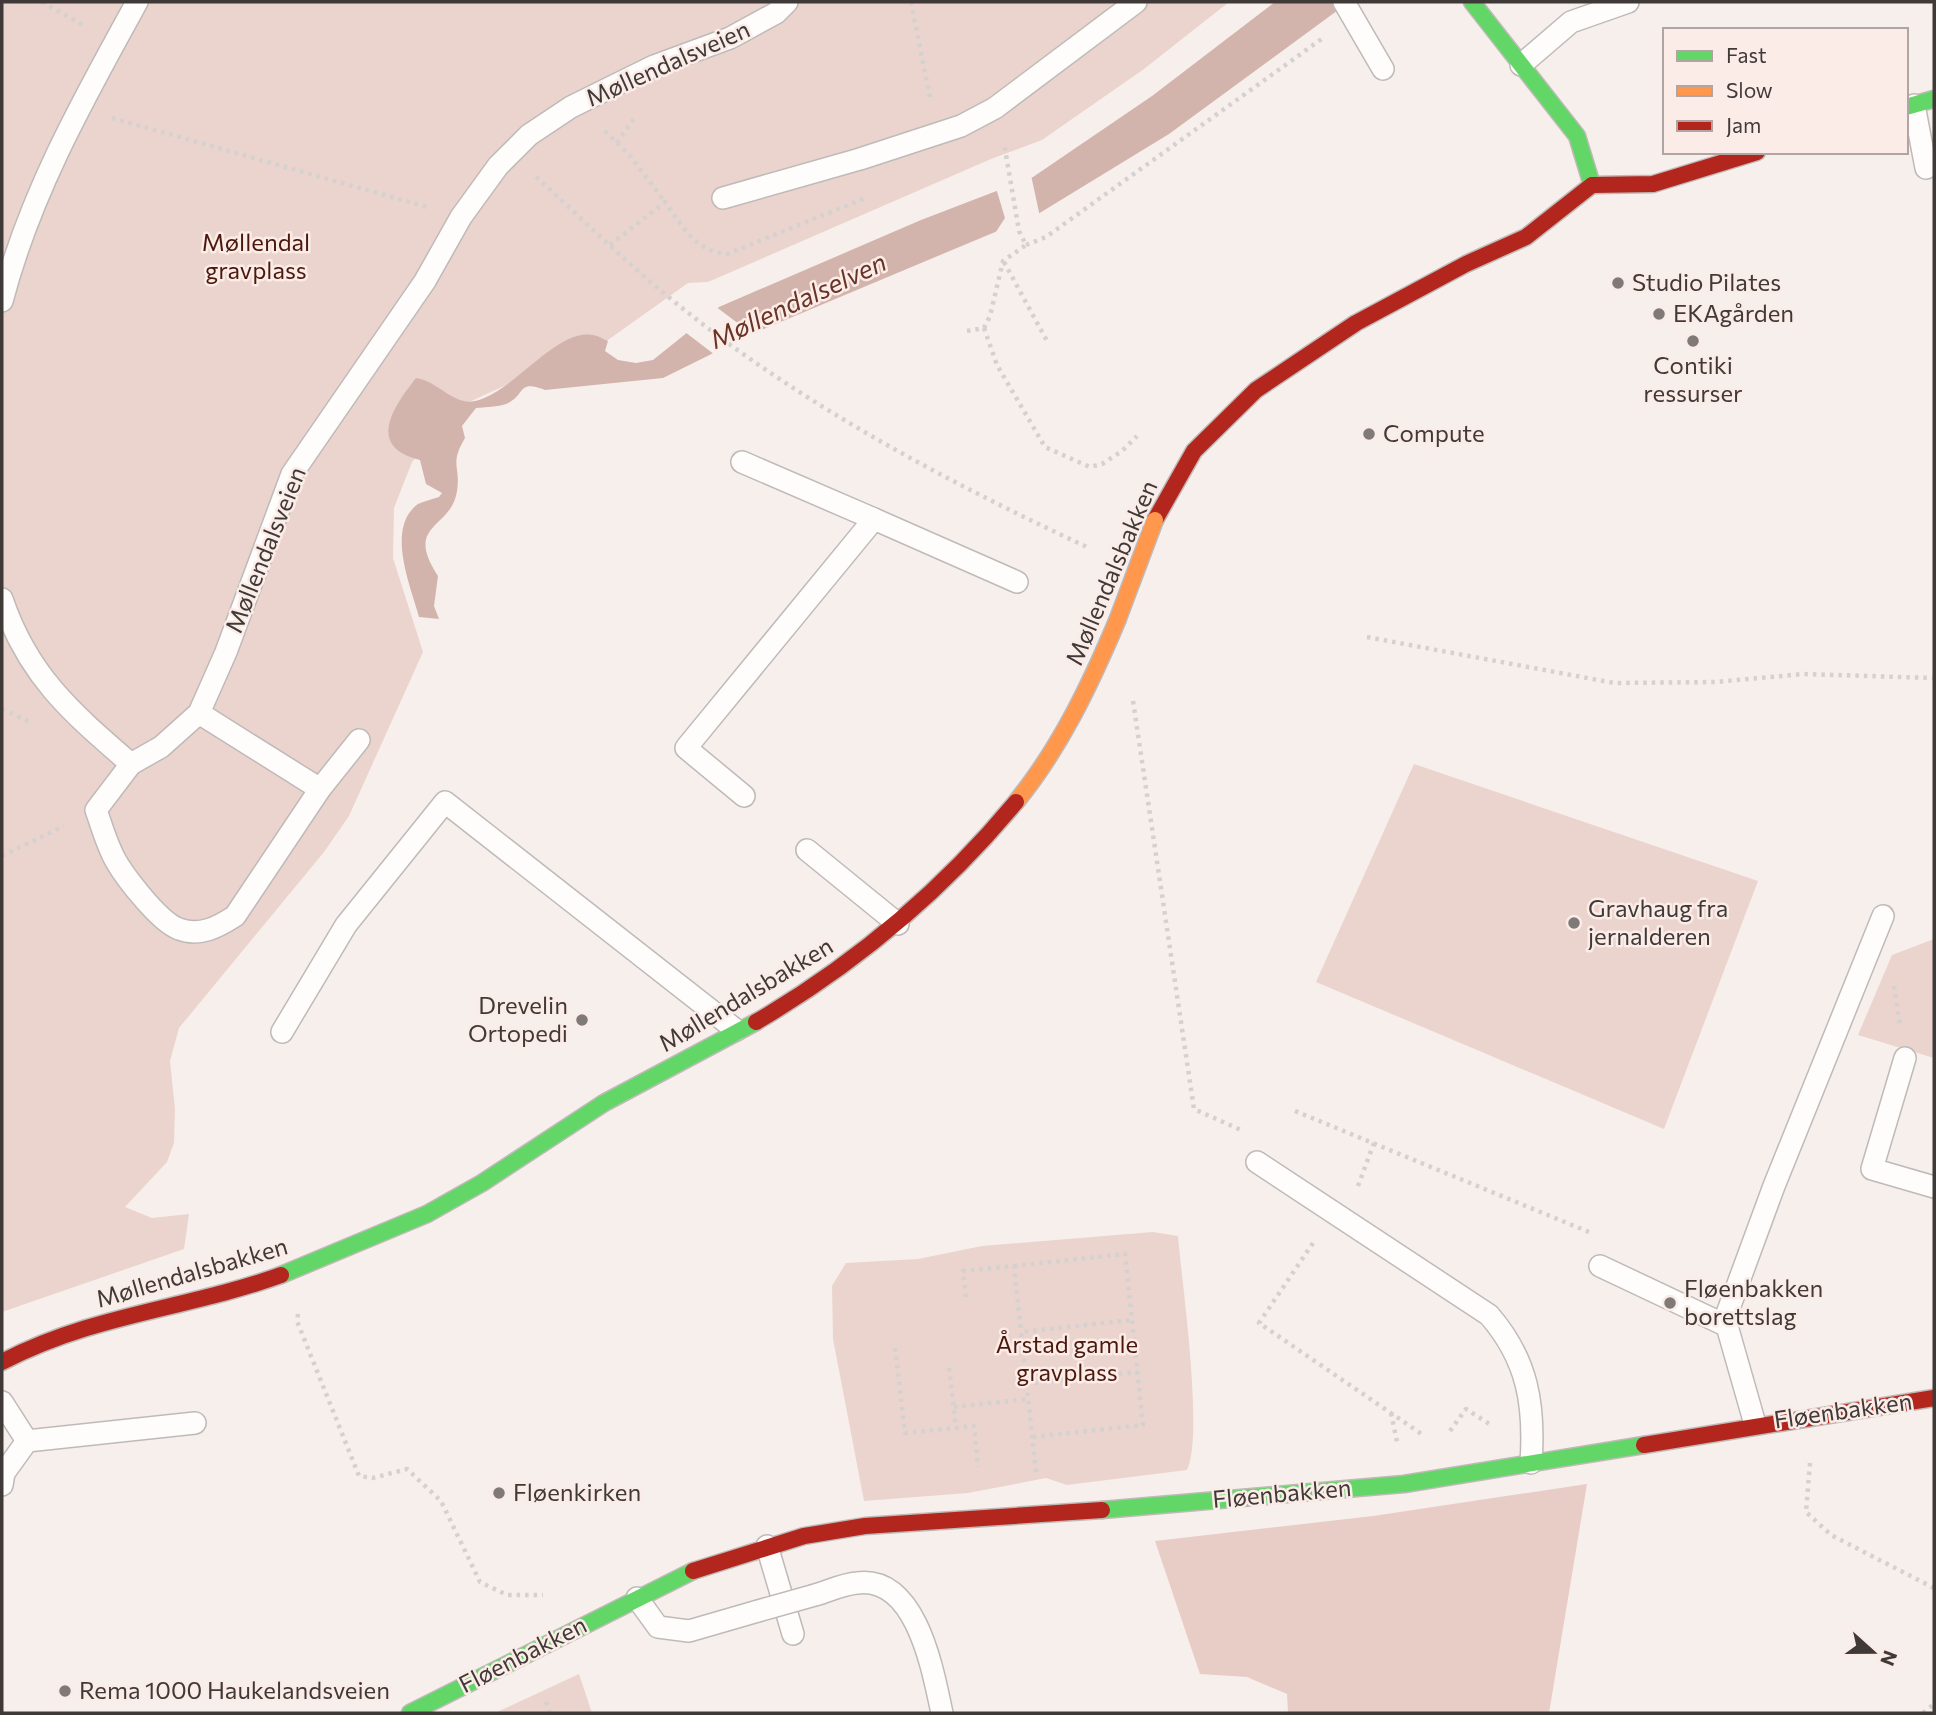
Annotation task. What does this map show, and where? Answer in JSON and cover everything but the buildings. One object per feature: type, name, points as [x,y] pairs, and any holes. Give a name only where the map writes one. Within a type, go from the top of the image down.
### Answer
[{"type":"street","points":[[1472,2],[1577,136],[1592,185],[1653,184],[1750,154]]},
{"type":"street","name":"Møllendalsbakken","points":[[2,1362],[26,1347],[75,1330],[251,1285],[428,1213],[601,1105],[790,1001],[898,924],[969,859],[1009,815],[1048,760],[1082,702],[1117,621],[1155,520],[1174,481],[1199,445],[1246,397],[1281,371],[1460,267],[1524,237],[1553,219],[1592,185]]},
{"type":"street","name":"Fløenbakken","points":[[410,1713],[703,1566],[804,1536],[865,1526],[1404,1483],[1755,1424],[1934,1398]]},
{"type":"lane","points":[[2,301],[13,257],[47,172],[137,2]]},
{"type":"lane","name":"Møllendalsveien","points":[[96,810],[131,764],[161,747],[199,713],[226,652],[292,474],[425,281],[461,217],[498,166],[529,135],[571,107],[654,66],[730,38],[776,13],[787,2]]},
{"type":"lane","points":[[723,198],[860,159],[961,126],[995,108],[1136,2]]},
{"type":"lane","points":[[1521,65],[1571,22],[1628,2]]},
{"type":"lane","points":[[1349,9],[1383,69]]},
{"type":"lane","points":[[1918,103],[1926,168]]},
{"type":"lane","points":[[742,462],[1017,582]]},
{"type":"lane","points":[[744,796],[687,748],[874,519]]},
{"type":"lane","points":[[2,599],[10,623],[39,676],[78,718],[131,764]]},
{"type":"lane","points":[[199,713],[320,789]]},
{"type":"lane","points":[[96,810],[112,854],[159,916],[178,929],[198,932],[216,929],[235,916],[320,789],[359,740]]},
{"type":"lane","points":[[282,1032],[346,925],[445,802],[736,1031]]},
{"type":"lane","points":[[807,850],[898,924]]},
{"type":"lane","points":[[1755,1424],[1725,1325],[1774,1186],[1883,916]]},
{"type":"lane","points":[[1905,1058],[1872,1169],[1934,1186]]},
{"type":"lane","points":[[1257,1162],[1489,1315],[1504,1332],[1522,1365],[1532,1414],[1531,1463]]},
{"type":"lane","points":[[1604,1268],[1725,1325]]},
{"type":"lane","points":[[2,1402],[27,1441]]},
{"type":"lane","points":[[2,1485],[4,1473],[27,1441],[195,1423]]},
{"type":"lane","points":[[767,1546],[793,1634]]},
{"type":"lane","points":[[637,1598],[658,1626],[689,1631],[858,1582],[877,1584],[895,1595],[912,1615],[927,1649],[942,1713]]},
{"type":"path","points":[[43,2],[114,43]]},
{"type":"path","points":[[911,2],[922,48],[935,134]]},
{"type":"path","points":[[1137,436],[1122,452],[1102,464],[1090,467],[1045,447],[997,365],[984,328],[990,316],[1003,261],[1026,245],[1046,237],[1349,9]]},
{"type":"path","points":[[120,121],[422,206]]},
{"type":"path","points":[[596,123],[631,157],[665,202]]},
{"type":"path","points":[[526,168],[654,285],[772,372],[894,449],[1013,512],[1087,547]]},
{"type":"path","points":[[1012,177],[1020,231],[1026,245]]},
{"type":"path","points":[[1003,261],[1047,341]]},
{"type":"path","points":[[967,331],[984,328]]},
{"type":"path","points":[[1367,637],[1614,683],[1716,682],[1803,674],[1934,678]]},
{"type":"path","points":[[1126,694],[1132,697],[1194,1109],[1247,1133]]},
{"type":"path","points":[[2,856],[96,810]]},
{"type":"path","points":[[1295,1111],[1590,1232],[1609,1256],[1604,1268]]},
{"type":"path","points":[[1364,1171],[1374,1143]]},
{"type":"path","points":[[1317,1237],[1259,1324],[1429,1438]]},
{"type":"path","points":[[966,1297],[963,1271],[1125,1254],[1143,1425],[1032,1437]]},
{"type":"path","points":[[1014,1266],[1040,1514]]},
{"type":"path","points":[[297,1321],[359,1476],[373,1478],[407,1469],[441,1501],[480,1582],[507,1595],[541,1594],[549,1600]]},
{"type":"path","points":[[1021,1332],[1132,1321]]},
{"type":"path","points":[[895,1348],[905,1433],[974,1426],[978,1467]]},
{"type":"path","points":[[949,1368],[956,1428]]},
{"type":"path","points":[[1026,1384],[1137,1372]]},
{"type":"path","points":[[954,1407],[1028,1399]]},
{"type":"path","points":[[1813,1416],[1807,1512],[1831,1535],[1934,1588]]},
{"type":"path","points":[[546,1702],[550,1713]]},
{"type":"path","points":[[1923,1713],[1934,1704]]},
{"type":"green space","name":"Møllendal gravplass","points":[[2,2],[1229,2],[1144,69],[1042,140],[991,159],[708,282],[688,283],[570,367],[517,380],[467,403],[412,462],[394,508],[393,558],[423,652],[349,816],[324,852],[179,1028],[170,1061],[175,1109],[174,1143],[167,1162],[125,1207],[152,1218],[189,1214],[184,1249],[2,1312]]},
{"type":"green space","points":[[1414,764],[1758,881],[1664,1129],[1316,982]]},
{"type":"green space","points":[[1934,939],[1934,1058],[1858,1035],[1892,955]]},
{"type":"green space","name":"Årstad gamle gravplass","points":[[1153,1232],[1178,1236],[1193,1393],[1192,1452],[1187,1470],[1067,1485],[1046,1478],[968,1493],[864,1501],[833,1339],[832,1286],[846,1263],[918,1259],[982,1246]]},
{"type":"green space","points":[[579,1674],[592,1713],[495,1713]]},
{"type":"shaded area","points":[[1587,1484],[1549,1713],[1288,1713],[1287,1694],[1247,1677],[1200,1674],[1155,1541],[1373,1516]]},
{"type":"water","name":"Møllendalselven","points":[[1275,2],[1349,2],[1169,134],[1038,214],[754,333],[663,378],[545,390],[530,386],[525,387],[506,404],[476,408],[462,426],[465,438],[456,460],[458,483],[453,503],[432,528],[425,546],[438,576],[434,606],[439,619],[419,617],[403,558],[403,528],[408,515],[418,504],[439,497],[442,493],[426,484],[420,460],[403,454],[393,446],[389,436],[393,413],[416,378],[460,400],[475,401],[505,386],[549,351],[578,336],[594,335],[608,341],[605,351],[618,360],[636,363],[653,360],[719,307],[921,220],[1033,177],[1152,96]]},
{"type":"pier","points":[[1031,175],[1040,217],[992,238],[1005,218],[996,188]]},
{"type":"pier","points":[[715,306],[756,337],[715,355],[685,332]]},
{"type":"traffic: fast","points":[[1472,2],[1577,136],[1592,185]]},
{"type":"traffic: fast","points":[[1908,106],[1934,99]]},
{"type":"traffic: fast","points":[[281,1275],[427,1214],[482,1183],[604,1103],[756,1022]]},
{"type":"traffic: fast","points":[[1102,1510],[1404,1484],[1644,1445]]},
{"type":"traffic: fast","points":[[410,1713],[693,1571]]},
{"type":"traffic: slow","points":[[1117,621],[1155,520]]},
{"type":"traffic: slow","points":[[1016,802],[1047,760],[1073,715],[1117,621]]},
{"type":"traffic: jam","points":[[1592,185],[1653,184],[1750,154]]},
{"type":"traffic: jam","points":[[1155,520],[1194,451],[1256,390],[1356,323],[1466,264],[1526,237],[1592,185]]},
{"type":"traffic: jam","points":[[756,1022],[828,976],[896,923],[959,865],[1016,802]]},
{"type":"traffic: jam","points":[[2,1362],[37,1346],[106,1322],[246,1287],[281,1275]]},
{"type":"traffic: jam","points":[[1644,1445],[1934,1398]]},
{"type":"traffic: jam","points":[[693,1571],[804,1536],[865,1526],[1102,1510]]},
{"type":"place","name":"Studio Pilates","points":[[1618,283]]},
{"type":"place","name":"EKAgården","points":[[1659,314]]},
{"type":"place","name":"Contiki ressurser","points":[[1693,341]]},
{"type":"place","name":"Compute","points":[[1369,434]]},
{"type":"place","name":"Gravhaug fra jernalderen","points":[[1574,923]]},
{"type":"place","name":"Drevelin Ortopedi","points":[[582,1020]]},
{"type":"place","name":"Fløenbakken borettslag","points":[[1670,1303]]},
{"type":"place","name":"Fløenkirken","points":[[499,1493]]},
{"type":"place","name":"Rema 1000 Haukelandsveien","points":[[65,1691]]}]
